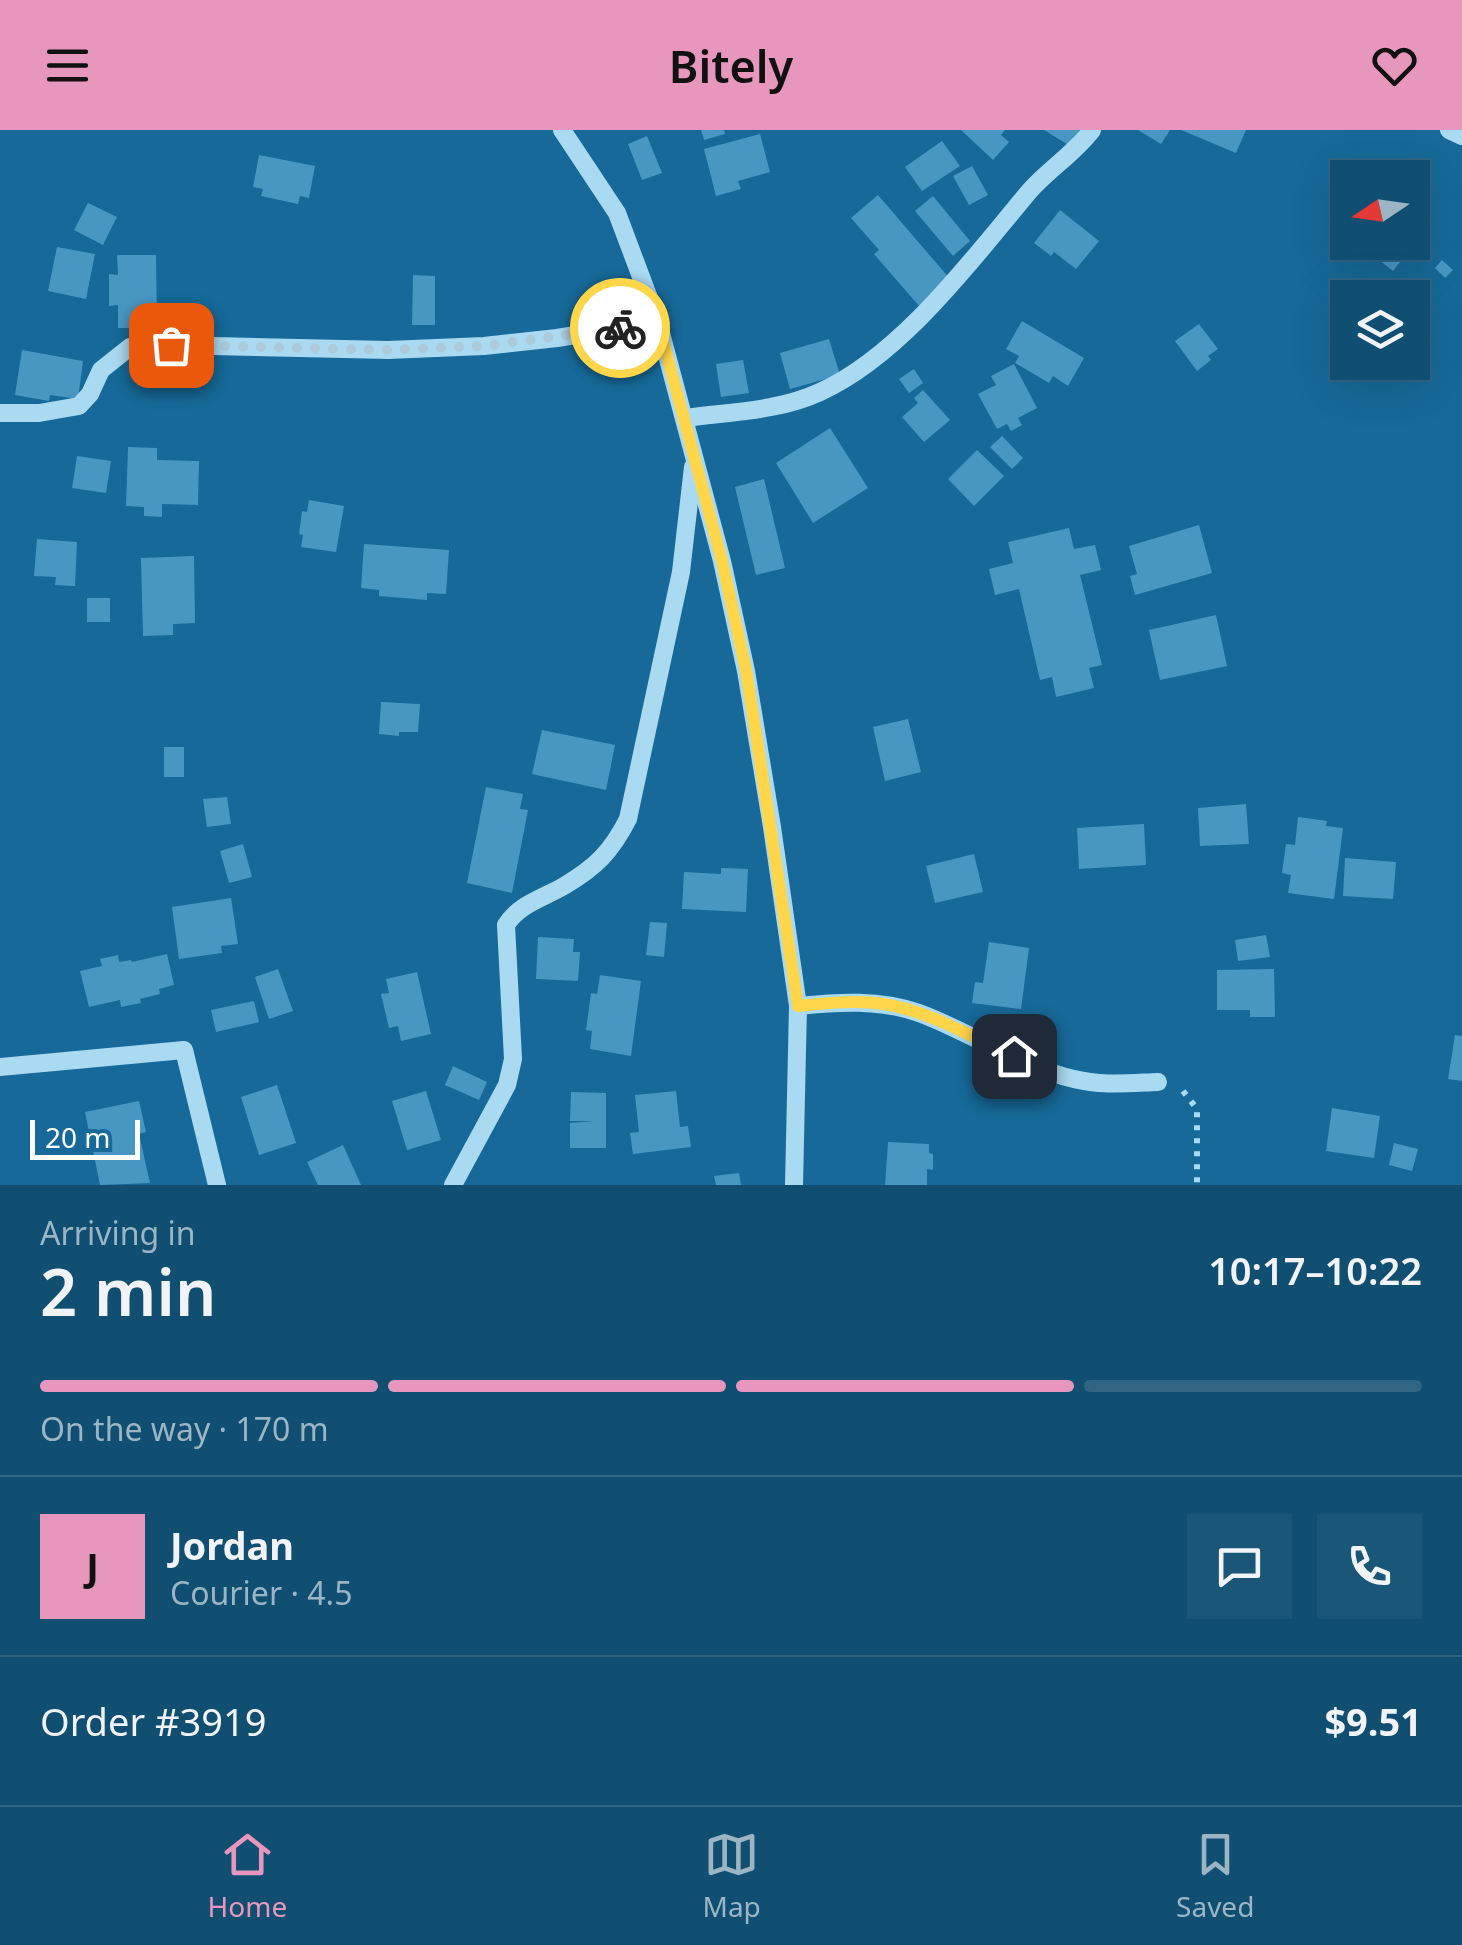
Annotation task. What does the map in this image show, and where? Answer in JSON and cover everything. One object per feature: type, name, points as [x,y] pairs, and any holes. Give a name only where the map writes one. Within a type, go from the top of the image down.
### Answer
[{"type":"street","points":[[562,130],[618,213],[658,322],[686,418],[746,670],[798,1006],[794,1185]]},
{"type":"street","points":[[686,418],[759,408],[816,394],[855,374],[942,296],[1031,188],[1092,130]]},
{"type":"street","points":[[1449,130],[1462,136]]},
{"type":"street","points":[[0,412],[39,413],[79,406],[90,394],[100,370],[130,347],[388,350],[484,346],[658,322]]},
{"type":"street","points":[[452,1185],[507,1085],[510,1072],[506,925],[514,911],[565,885],[595,864],[614,847],[628,818],[681,572],[694,451]]},
{"type":"street","points":[[798,1006],[883,1004],[918,1012],[1074,1080],[1158,1082]]},
{"type":"street","points":[[0,1067],[184,1050],[218,1185]]},
{"type":"path","points":[[1158,1082],[1181,1088],[1197,1109],[1197,1185]]},
{"type":"building","points":[[701,130],[724,130],[725,134],[704,140]]},
{"type":"building","points":[[961,130],[1005,130],[1001,135],[1009,142],[993,160]]},
{"type":"building","points":[[1044,130],[1080,130],[1070,146]]},
{"type":"building","points":[[1138,130],[1170,130],[1161,144]]},
{"type":"building","points":[[1181,130],[1246,130],[1236,153]]},
{"type":"building","points":[[760,134],[770,172],[738,181],[741,189],[716,196],[704,149]]},
{"type":"building","points":[[647,136],[662,173],[642,180],[628,144]]},
{"type":"building","points":[[942,141],[960,166],[922,191],[905,167]]},
{"type":"building","points":[[259,155],[315,166],[309,198],[300,196],[298,204],[261,196],[263,189],[253,187]]},
{"type":"building","points":[[972,166],[988,195],[969,205],[953,176]]},
{"type":"building","points":[[878,195],[950,279],[919,306],[874,254],[879,250],[851,218]]},
{"type":"building","points":[[933,196],[970,241],[953,256],[915,211]]},
{"type":"building","points":[[88,203],[117,217],[103,245],[74,230]]},
{"type":"building","points":[[1060,210],[1099,241],[1076,269],[1034,243]]},
{"type":"building","points":[[57,247],[95,254],[86,299],[48,291]]},
{"type":"building","points":[[117,255],[156,255],[157,328],[118,328],[118,305],[109,306],[109,274],[118,275]]},
{"type":"building","points":[[1379,260],[1402,260],[1393,271]]},
{"type":"building","points":[[1442,260],[1453,270],[1445,278],[1435,268]]},
{"type":"building","points":[[413,275],[435,276],[435,325],[412,325]]},
{"type":"building","points":[[1022,321],[1084,358],[1068,386],[1053,376],[1049,383],[1015,363],[1019,356],[1006,349]]},
{"type":"building","points":[[1199,324],[1218,349],[1197,371],[1175,341]]},
{"type":"building","points":[[829,339],[840,375],[790,389],[780,353]]},
{"type":"building","points":[[22,350],[83,361],[78,399],[50,395],[49,401],[15,395]]},
{"type":"building","points":[[743,360],[749,393],[721,397],[716,364]]},
{"type":"building","points":[[1014,364],[1037,408],[1018,418],[1022,425],[1011,431],[1007,424],[997,429],[978,394],[996,385],[991,376]]},
{"type":"building","points":[[914,369],[923,383],[909,393],[899,379]]},
{"type":"building","points":[[923,390],[950,420],[924,442],[902,417],[918,403],[914,398]]},
{"type":"building","points":[[830,428],[868,488],[813,523],[776,463]]},
{"type":"building","points":[[1002,436],[1023,458],[1012,469],[990,447]]},
{"type":"building","points":[[128,447],[157,448],[157,460],[199,461],[198,505],[162,504],[162,517],[144,516],[144,507],[126,506]]},
{"type":"building","points":[[977,450],[1004,476],[974,506],[948,479]]},
{"type":"building","points":[[77,456],[111,461],[106,493],[72,488]]},
{"type":"building","points":[[764,479],[785,568],[756,575],[735,487]]},
{"type":"building","points":[[309,500],[344,506],[336,552],[301,547],[302,511],[307,512]]},
{"type":"building","points":[[1199,525],[1212,573],[1135,595],[1130,576],[1137,574],[1129,546]]},
{"type":"building","points":[[1069,528],[1074,549],[1095,545],[1101,570],[1080,575],[1102,665],[1089,668],[1094,688],[1056,697],[1052,677],[1040,680],[1019,589],[995,595],[989,569],[1013,563],[1008,542]]},
{"type":"building","points":[[37,539],[77,542],[75,586],[55,585],[56,577],[34,576]]},
{"type":"building","points":[[364,544],[449,550],[446,594],[427,593],[427,600],[379,596],[379,590],[361,588]]},
{"type":"building","points":[[194,556],[195,623],[173,624],[173,635],[143,636],[141,558]]},
{"type":"building","points":[[87,598],[110,598],[110,622],[87,622]]},
{"type":"building","points":[[1216,615],[1227,666],[1160,680],[1149,630]]},
{"type":"building","points":[[381,702],[420,704],[418,732],[399,732],[399,736],[379,734]]},
{"type":"building","points":[[908,719],[921,772],[885,781],[873,727]]},
{"type":"building","points":[[542,730],[615,745],[606,790],[532,774]]},
{"type":"building","points":[[164,747],[184,747],[184,777],[164,777]]},
{"type":"building","points":[[486,787],[523,794],[520,809],[528,810],[512,893],[467,883]]},
{"type":"building","points":[[227,797],[231,824],[207,827],[203,799]]},
{"type":"building","points":[[1246,804],[1249,844],[1200,846],[1198,808]]},
{"type":"building","points":[[1298,817],[1327,821],[1326,826],[1343,828],[1334,899],[1288,893],[1291,875],[1282,873],[1286,844],[1295,845]]},
{"type":"building","points":[[1144,824],[1146,865],[1079,869],[1077,828]]},
{"type":"building","points":[[243,844],[252,877],[229,883],[220,851]]},
{"type":"building","points":[[974,854],[983,892],[935,903],[926,866]]},
{"type":"building","points":[[1345,858],[1396,862],[1393,899],[1343,896]]},
{"type":"building","points":[[721,868],[748,869],[746,912],[682,909],[684,872],[721,874]]},
{"type":"building","points":[[231,898],[238,944],[221,946],[222,953],[179,959],[172,907]]},
{"type":"building","points":[[650,922],[667,923],[664,957],[646,955]]},
{"type":"building","points":[[1266,935],[1270,957],[1238,961],[1235,940]]},
{"type":"building","points":[[538,937],[574,939],[573,952],[580,952],[578,981],[536,979]]},
{"type":"building","points":[[989,942],[1029,948],[1021,1009],[972,1003],[975,982],[983,983]]},
{"type":"building","points":[[167,954],[174,985],[140,999],[141,1003],[121,1007],[120,1000],[89,1007],[80,971],[102,966],[100,959],[118,955],[119,962],[132,962]]},
{"type":"building","points":[[278,969],[293,1011],[269,1019],[255,977]]},
{"type":"building","points":[[1274,969],[1275,1017],[1250,1017],[1250,1010],[1217,1010],[1217,970]]},
{"type":"building","points":[[417,972],[431,1034],[401,1041],[398,1026],[389,1028],[381,994],[389,993],[386,979]]},
{"type":"building","points":[[600,975],[641,981],[631,1056],[590,1049],[592,1031],[586,1030],[591,993],[597,994]]},
{"type":"building","points":[[254,1001],[259,1022],[216,1032],[211,1010]]},
{"type":"building","points":[[1455,1035],[1462,1036],[1462,1081],[1448,1079]]},
{"type":"building","points":[[453,1066],[487,1082],[479,1100],[445,1085]]},
{"type":"building","points":[[277,1085],[296,1143],[259,1155],[241,1097]]},
{"type":"building","points":[[426,1091],[441,1140],[407,1150],[392,1101]]},
{"type":"building","points":[[676,1091],[680,1127],[688,1126],[691,1147],[633,1154],[630,1133],[639,1132],[635,1095]]},
{"type":"building","points":[[571,1092],[606,1093],[606,1148],[570,1148],[570,1123],[594,1121],[570,1121]]},
{"type":"building","points":[[139,1101],[146,1132],[139,1134],[150,1183],[100,1185],[85,1112]]},
{"type":"building","points":[[1332,1108],[1380,1116],[1374,1158],[1326,1151]]},
{"type":"building","points":[[888,1142],[929,1144],[933,1170],[927,1169],[927,1185],[885,1185]]},
{"type":"building","points":[[1394,1143],[1418,1149],[1412,1171],[1389,1165]]},
{"type":"building","points":[[343,1145],[361,1185],[318,1185],[307,1162]]},
{"type":"building","points":[[739,1173],[741,1185],[716,1185],[714,1176]]},
{"type":"way so far","points":[[171,345],[388,350],[484,346],[620,328]]},
{"type":"route","points":[[620,328],[658,322],[694,451],[746,670],[798,1006],[883,1004],[918,1012],[1014,1056]]}]
